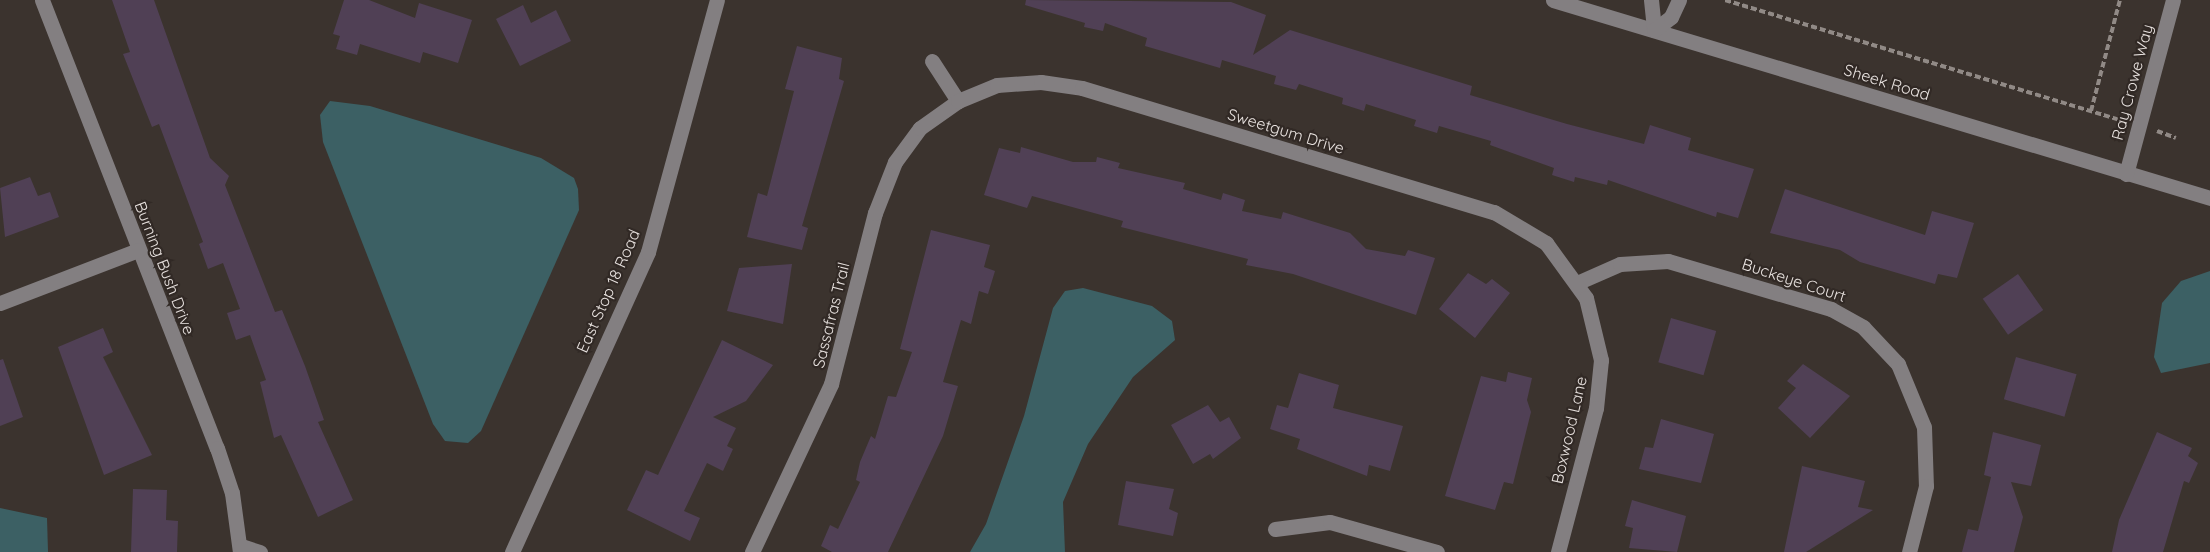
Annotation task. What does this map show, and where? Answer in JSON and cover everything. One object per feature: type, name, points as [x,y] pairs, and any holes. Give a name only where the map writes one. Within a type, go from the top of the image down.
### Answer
[{"type":"street","name":"Burning Bush Drive","points":[[42,0],[217,448],[241,549]]},
{"type":"street","name":"East Stop 18 Road","points":[[512,552],[648,252],[717,0]]},
{"type":"street","name":"Sheek Road","points":[[1553,0],[2210,198]]},
{"type":"street","points":[[1651,0],[1654,30]]},
{"type":"street","points":[[1654,30],[1671,16],[1679,0]]},
{"type":"street","name":"Ray Crowe Way","points":[[2126,174],[2173,0]]},
{"type":"street","points":[[932,61],[958,101]]},
{"type":"street","name":"Sweetgum Drive","points":[[958,101],[1019,83],[1082,88],[1515,221],[1546,243],[1579,282]]},
{"type":"street","name":"Sassafras Trail","points":[[752,552],[831,384],[887,178],[920,128],[958,101]]},
{"type":"street","points":[[0,303],[138,250]]},
{"type":"street","name":"Buckeye Court","points":[[1579,282],[1620,264],[1668,261],[1821,305],[1863,327],[1902,371],[1924,427],[1926,486],[1909,552]]},
{"type":"street","name":"Boxwood Lane","points":[[1558,552],[1600,377],[1599,340],[1579,282]]},
{"type":"street","points":[[1275,529],[1330,522],[1437,552]]},
{"type":"street","points":[[241,549],[260,552]]},
{"type":"path","points":[[1725,0],[2091,111],[2120,0]]},
{"type":"water","points":[[330,101],[370,106],[541,158],[574,178],[578,189],[579,210],[481,431],[468,443],[445,441],[433,424],[323,142],[320,115]]},
{"type":"water","points":[[2210,271],[2210,363],[2161,373],[2154,357],[2162,303],[2181,281]]},
{"type":"water","points":[[1083,288],[1152,306],[1172,321],[1175,340],[1133,377],[1088,444],[1063,502],[1065,552],[970,552],[986,524],[1024,416],[1053,308],[1065,291]]},
{"type":"water","points":[[0,508],[47,518],[48,552],[0,552]]},
{"type":"building","points":[[112,0],[154,0],[210,158],[229,176],[225,185],[275,312],[282,310],[305,366],[324,420],[318,422],[353,500],[318,517],[281,435],[274,438],[260,382],[266,380],[250,335],[236,340],[227,313],[240,309],[223,263],[208,269],[199,244],[203,242],[159,124],[152,127],[123,54],[130,52]]},
{"type":"building","points":[[344,0],[369,0],[415,18],[419,3],[472,20],[458,63],[423,52],[420,63],[360,44],[357,55],[336,49],[340,36],[333,34]]},
{"type":"building","points":[[1026,0],[1231,2],[1266,15],[1253,55],[1290,30],[1472,86],[1470,95],[1567,124],[1644,144],[1650,125],[1691,138],[1688,150],[1754,169],[1738,218],[1717,212],[1716,217],[1608,180],[1607,185],[1575,177],[1574,182],[1552,175],[1554,168],[1490,145],[1491,141],[1439,126],[1437,133],[1414,126],[1416,120],[1366,104],[1364,111],[1342,104],[1343,98],[1299,84],[1296,90],[1274,84],[1276,76],[1222,60],[1220,68],[1145,46],[1147,38],[1105,23],[1103,31],[1084,27],[1085,23],[1025,5]]},
{"type":"building","points":[[523,5],[531,23],[556,10],[571,41],[520,66],[496,19]]},
{"type":"building","points":[[797,46],[842,58],[839,79],[844,81],[802,226],[808,228],[802,250],[747,237],[758,193],[767,196],[794,91],[785,89]]},
{"type":"building","points":[[1021,147],[1073,162],[1096,162],[1097,157],[1120,163],[1118,168],[1185,183],[1183,189],[1221,200],[1223,193],[1245,200],[1242,211],[1281,219],[1283,212],[1350,233],[1366,249],[1405,256],[1408,250],[1435,258],[1416,315],[1293,274],[1246,265],[1248,259],[1121,227],[1123,221],[1032,196],[1027,208],[984,195],[999,148],[1020,153]]},
{"type":"building","points":[[30,177],[38,196],[50,192],[59,217],[5,237],[0,188]]},
{"type":"building","points":[[1785,189],[1925,235],[1932,211],[1974,223],[1957,278],[1938,274],[1935,284],[1860,262],[1840,250],[1770,233]]},
{"type":"building","points":[[931,230],[990,245],[984,267],[995,271],[988,294],[979,291],[971,324],[961,320],[943,382],[958,386],[943,436],[888,552],[832,552],[821,546],[830,525],[838,529],[860,482],[856,480],[860,462],[871,436],[875,439],[888,396],[896,397],[912,352],[900,349]]},
{"type":"building","points":[[792,264],[783,324],[727,311],[739,268]]},
{"type":"building","points":[[1468,273],[1486,284],[1492,279],[1510,293],[1475,338],[1439,309]]},
{"type":"building","points":[[2018,274],[2043,310],[2008,335],[1983,299]]},
{"type":"building","points":[[1671,318],[1716,331],[1703,375],[1658,362]]},
{"type":"building","points":[[103,328],[113,352],[103,357],[152,455],[104,475],[58,347]]},
{"type":"building","points":[[722,340],[773,365],[746,401],[713,417],[736,428],[727,446],[733,449],[723,471],[707,463],[684,511],[700,518],[690,541],[627,510],[646,470],[658,475]]},
{"type":"building","points":[[2016,357],[2077,374],[2064,417],[2004,399]]},
{"type":"building","points":[[3,359],[23,417],[0,426],[0,360]]},
{"type":"building","points":[[1803,364],[1850,396],[1810,438],[1778,408],[1796,388],[1787,381]]},
{"type":"building","points":[[1508,372],[1532,378],[1527,400],[1531,412],[1513,484],[1504,482],[1495,510],[1445,496],[1481,376],[1506,382]]},
{"type":"building","points":[[1299,373],[1339,385],[1333,408],[1403,426],[1390,471],[1369,465],[1367,476],[1297,449],[1300,439],[1270,429],[1277,405],[1288,408]]},
{"type":"building","points":[[1208,405],[1220,422],[1229,417],[1241,438],[1213,459],[1210,454],[1193,464],[1171,425]]},
{"type":"building","points":[[1661,419],[1714,434],[1701,483],[1639,469],[1645,447],[1653,448]]},
{"type":"building","points":[[1993,432],[2041,445],[2031,486],[2011,482],[2023,517],[2014,552],[1962,552],[1968,529],[1978,531],[1991,477],[1984,475]]},
{"type":"building","points":[[2157,432],[2192,448],[2188,456],[2198,463],[2189,483],[2184,481],[2163,552],[2112,552],[2119,520]]},
{"type":"building","points":[[1802,466],[1865,481],[1858,507],[1873,510],[1806,552],[1784,552]]},
{"type":"building","points":[[1126,481],[1174,489],[1169,509],[1178,513],[1173,536],[1118,525]]},
{"type":"building","points":[[133,489],[167,490],[166,520],[178,521],[177,552],[131,552]]},
{"type":"building","points":[[1632,500],[1686,516],[1677,552],[1629,548],[1633,528],[1625,526]]}]
